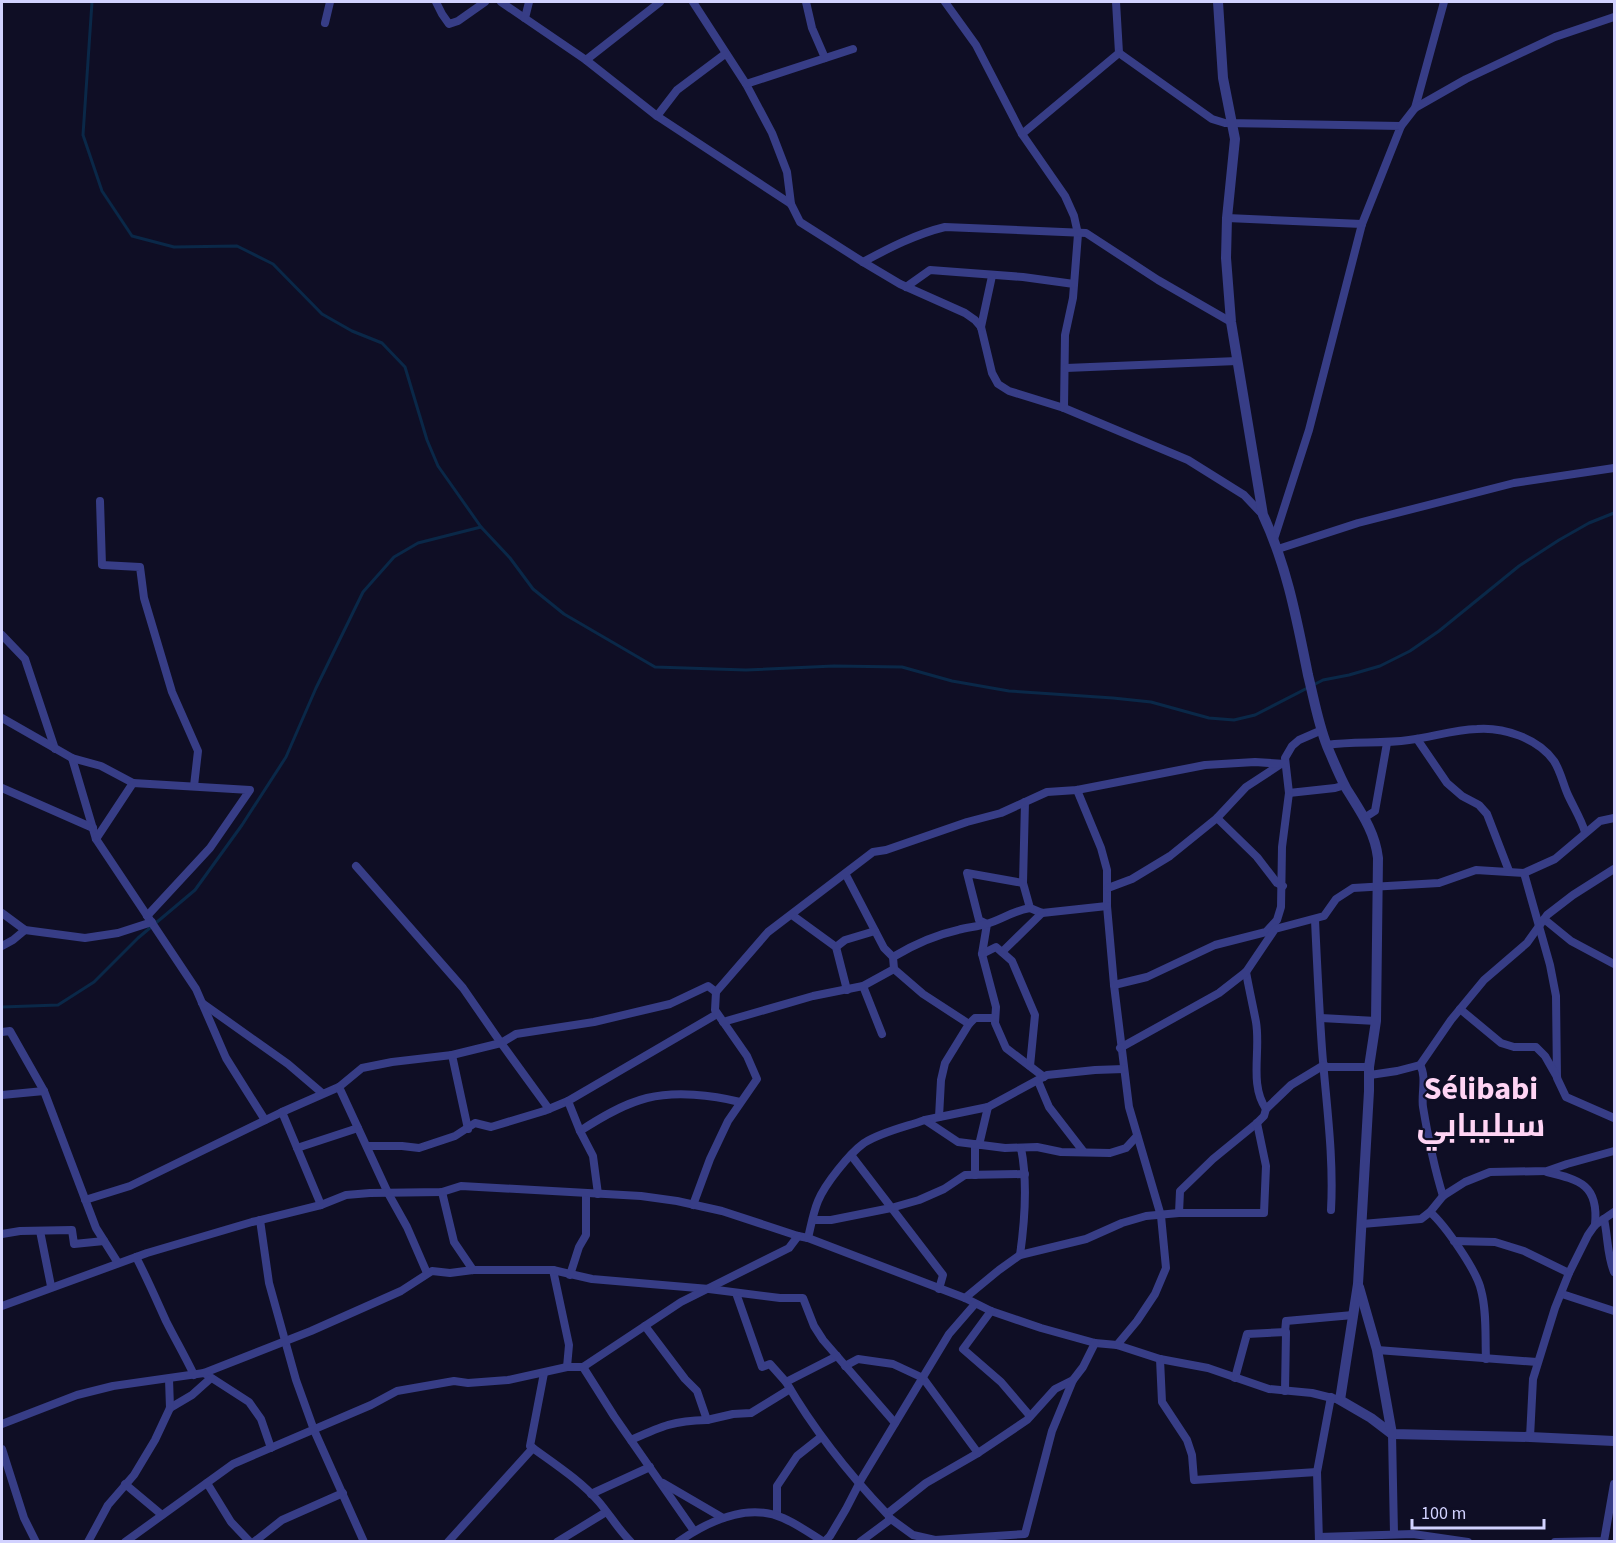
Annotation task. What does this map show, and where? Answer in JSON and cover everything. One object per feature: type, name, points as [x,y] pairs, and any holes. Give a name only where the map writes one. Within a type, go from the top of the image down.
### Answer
[{"type":"street","points":[[325,23],[330,2]]},
{"type":"street","points":[[436,2],[450,24],[485,2]]},
{"type":"street","points":[[501,2],[586,60],[657,116],[791,204]]},
{"type":"street","points":[[525,18],[529,2]]},
{"type":"street","points":[[586,60],[660,2]]},
{"type":"street","points":[[693,2],[746,84],[779,149],[787,172],[791,204],[800,222],[906,287],[965,313],[981,327]]},
{"type":"street","points":[[807,2],[812,28],[825,58]]},
{"type":"street","points":[[945,2],[976,45],[1022,134],[1065,196],[1074,216],[1078,234],[1074,284],[1065,335],[1064,408]]},
{"type":"street","points":[[1116,2],[1119,53]]},
{"type":"street","points":[[1218,2],[1223,78],[1235,140],[1227,218],[1226,258],[1231,322],[1263,515],[1276,544],[1327,745],[1376,843],[1378,888],[1376,1022],[1369,1071],[1358,1284],[1335,1399],[1317,1472],[1319,1539],[1413,1534],[1468,1542]]},
{"type":"street","points":[[1276,544],[1309,430],[1362,224],[1401,126],[1415,108],[1444,2]]},
{"type":"street","points":[[1415,108],[1467,79],[1555,37],[1614,17]]},
{"type":"street","points":[[746,84],[853,49]]},
{"type":"street","points":[[1022,134],[1119,53]]},
{"type":"street","points":[[1119,53],[1212,119],[1232,124],[1401,126]]},
{"type":"street","points":[[657,116],[678,90],[725,54]]},
{"type":"street","points":[[1227,218],[1362,224]]},
{"type":"street","points":[[863,262],[891,247],[931,230],[945,227],[1086,233],[1158,280],[1231,322]]},
{"type":"street","points":[[906,287],[930,270],[1023,277],[1074,284]]},
{"type":"street","points":[[992,276],[981,327],[990,367],[998,384],[1009,391],[1064,408],[1188,460],[1244,495],[1263,515]]},
{"type":"street","points":[[1066,368],[1237,360]]},
{"type":"street","points":[[1276,544],[1514,483],[1614,468]]},
{"type":"street","points":[[100,501],[102,565],[140,567],[144,598],[172,692],[198,751],[194,786]]},
{"type":"street","points":[[2,635],[25,659],[55,749]]},
{"type":"street","points":[[2,718],[72,758],[101,766],[133,783],[250,790],[210,848],[149,919],[118,933],[85,938],[25,930],[2,913]]},
{"type":"street","points":[[1327,745],[1351,742],[1387,743],[1480,728],[1507,731],[1531,741],[1552,758],[1579,814],[1585,832]]},
{"type":"street","points":[[1120,1048],[1219,993],[1246,972],[1277,920],[1281,907],[1282,847],[1289,793],[1283,764],[1292,746],[1299,740],[1322,730]]},
{"type":"street","points":[[1417,739],[1447,783],[1462,796],[1479,805],[1487,814],[1509,871]]},
{"type":"street","points":[[1364,818],[1375,811],[1387,743]]},
{"type":"street","points":[[72,758],[96,839],[196,989],[226,1058],[265,1120]]},
{"type":"street","points":[[693,1205],[728,1120],[757,1079],[747,1056],[715,1010],[716,992],[768,932],[846,875],[873,852],[886,850],[1001,813],[1047,792],[1077,790],[1205,765],[1255,762],[1283,764]]},
{"type":"street","points":[[1108,888],[1132,879],[1170,856],[1217,818],[1246,787],[1283,764]]},
{"type":"street","points":[[96,839],[133,783]]},
{"type":"street","points":[[1289,793],[1345,785]]},
{"type":"street","points":[[2,788],[93,828]]},
{"type":"street","points":[[1077,790],[1101,848],[1107,870],[1107,906],[1120,1048],[1129,1107],[1161,1216],[1166,1268],[1155,1294],[1137,1322],[1117,1345]]},
{"type":"street","points":[[1025,802],[1023,883],[1030,908]]},
{"type":"street","points":[[1217,818],[1262,862],[1277,883],[1282,886]]},
{"type":"street","points":[[1114,986],[1147,977],[1215,945],[1267,935],[1275,929],[1290,924],[1315,920],[1324,916],[1336,899],[1353,888],[1439,883],[1476,870],[1524,873],[1556,859],[1600,821],[1614,818]]},
{"type":"street","points":[[356,866],[463,988],[549,1109]]},
{"type":"street","points":[[1324,1065],[1369,1071],[1397,1071],[1420,1065],[1461,1009],[1491,974],[1527,943],[1541,923],[1573,895],[1614,869]]},
{"type":"street","points":[[987,924],[979,920],[967,873],[1023,883]]},
{"type":"street","points":[[1524,873],[1541,923],[1556,996],[1557,1078]]},
{"type":"street","points":[[846,875],[884,948],[893,957],[894,969],[923,994],[969,1024]]},
{"type":"street","points":[[893,957],[930,939],[957,930],[987,924],[1015,911],[1030,908],[1042,913],[1107,906]]},
{"type":"street","points":[[1281,907],[1290,924]]},
{"type":"street","points":[[1002,952],[1042,913]]},
{"type":"street","points":[[792,915],[836,947],[847,990]]},
{"type":"street","points":[[1315,920],[1333,1183],[1331,1210]]},
{"type":"street","points":[[1541,923],[1614,964]]},
{"type":"street","points":[[987,924],[982,954],[996,1007],[995,1023],[1006,1048],[1030,1066],[1041,1079],[1049,1107],[1083,1151]]},
{"type":"street","points":[[2,946],[25,930]]},
{"type":"street","points":[[836,947],[845,940],[875,932]]},
{"type":"street","points":[[982,954],[996,947],[1012,961],[1035,1015],[1030,1066]]},
{"type":"street","points":[[723,1022],[813,996],[863,987],[894,969]]},
{"type":"street","points":[[1246,972],[1256,1024],[1257,1083],[1260,1100],[1266,1109]]},
{"type":"street","points":[[85,1200],[129,1186],[322,1093],[339,1087],[362,1068],[452,1055],[501,1043],[516,1034],[594,1022],[670,1004],[708,986],[716,992]]},
{"type":"street","points":[[863,987],[882,1034]]},
{"type":"street","points":[[202,1002],[288,1064],[322,1093]]},
{"type":"street","points":[[1461,1009],[1501,1043],[1514,1047],[1536,1047],[1545,1056],[1566,1098],[1614,1118]]},
{"type":"street","points":[[367,1146],[420,1148],[468,1129],[475,1123],[491,1127],[549,1109],[568,1101],[717,1014]]},
{"type":"street","points":[[939,1117],[941,1080],[945,1063],[975,1018],[995,1018]]},
{"type":"street","points":[[1321,1018],[1376,1022]]},
{"type":"street","points":[[2,1032],[10,1031],[44,1091],[96,1228],[118,1263]]},
{"type":"street","points":[[452,1055],[468,1129]]},
{"type":"street","points":[[1179,1213],[1180,1191],[1213,1159],[1257,1123],[1264,1116],[1266,1109],[1291,1085],[1324,1065]]},
{"type":"street","points":[[1420,1065],[1423,1070],[1423,1104],[1434,1167],[1443,1196]]},
{"type":"street","points":[[808,1238],[818,1201],[829,1182],[863,1144],[925,1120],[988,1107],[1047,1075],[1095,1070],[1124,1070]]},
{"type":"street","points":[[339,1087],[427,1273]]},
{"type":"street","points":[[2,1095],[44,1091]]},
{"type":"street","points":[[580,1131],[601,1118],[648,1098],[687,1095],[740,1102]]},
{"type":"street","points":[[568,1101],[593,1156],[598,1194]]},
{"type":"street","points":[[975,1175],[977,1144],[988,1107]]},
{"type":"street","points":[[282,1112],[321,1205]]},
{"type":"street","points":[[925,1120],[958,1142],[1005,1148],[1037,1147],[1061,1152],[1083,1151],[1110,1154],[1126,1148],[1137,1136]]},
{"type":"street","points":[[965,1298],[999,1269],[1020,1256],[1086,1239],[1122,1223],[1146,1216],[1179,1213],[1264,1213],[1266,1166],[1257,1123]]},
{"type":"street","points":[[297,1148],[358,1128]]},
{"type":"street","points":[[1020,1256],[1024,1228],[1025,1174],[1021,1148]]},
{"type":"street","points":[[1547,1172],[1614,1151]]},
{"type":"street","points":[[851,1155],[943,1275],[939,1289]]},
{"type":"street","points":[[1362,1224],[1421,1219],[1443,1196],[1465,1182],[1490,1172],[1547,1172],[1584,1184],[1592,1197],[1595,1225]]},
{"type":"street","points":[[813,1220],[831,1220],[919,1200],[944,1189],[965,1175],[1025,1174]]},
{"type":"street","points":[[2,1306],[51,1286],[136,1257],[346,1196],[442,1192],[461,1186],[640,1196],[722,1211],[808,1238],[965,1298],[991,1311],[1095,1343],[1117,1345],[1160,1359],[1208,1368],[1269,1389],[1312,1393],[1335,1399],[1371,1418],[1392,1434],[1614,1441]]},
{"type":"street","points":[[442,1192],[454,1242],[473,1270]]},
{"type":"street","points":[[570,1275],[579,1247],[586,1235],[586,1193]]},
{"type":"street","points":[[1430,1212],[1439,1219],[1454,1241],[1481,1287],[1486,1359]]},
{"type":"street","points":[[1530,1437],[1533,1379],[1555,1308],[1569,1273],[1595,1225],[1614,1212]]},
{"type":"street","points":[[1604,1219],[1608,1234],[1607,1250],[1614,1272]]},
{"type":"street","points":[[260,1220],[269,1283],[296,1380],[314,1430],[364,1542]]},
{"type":"street","points":[[2,1234],[72,1230],[74,1245],[105,1241]]},
{"type":"street","points":[[40,1231],[51,1286]]},
{"type":"street","points":[[125,1542],[233,1464],[405,1389],[454,1381],[468,1383],[508,1380],[567,1367],[582,1367],[681,1302],[789,1248],[798,1236]]},
{"type":"street","points":[[1454,1241],[1495,1242],[1524,1251],[1569,1273]]},
{"type":"street","points":[[136,1257],[194,1375]]},
{"type":"street","points":[[170,1408],[192,1395],[207,1376],[401,1291],[432,1270],[450,1273],[473,1270],[553,1270],[570,1275],[639,1284],[708,1288],[736,1293],[803,1298],[814,1326],[895,1423]]},
{"type":"street","points":[[553,1270],[569,1345],[567,1367]]},
{"type":"street","points":[[1358,1284],[1377,1350],[1392,1434],[1394,1534]]},
{"type":"street","points":[[736,1293],[762,1367],[770,1364],[788,1385],[808,1419],[859,1485],[889,1517],[913,1535],[935,1540],[1025,1534],[1052,1431],[1073,1380],[1083,1367],[1095,1343]]},
{"type":"street","points":[[1562,1294],[1614,1311]]},
{"type":"street","points":[[678,1542],[694,1531],[723,1518],[744,1513],[777,1515],[824,1542],[950,1334],[975,1304]]},
{"type":"street","points":[[991,1311],[963,1349],[1001,1382],[1030,1416]]},
{"type":"street","points":[[1286,1391],[1286,1321],[1353,1315]]},
{"type":"street","points":[[645,1326],[685,1379],[697,1391],[707,1420]]},
{"type":"street","points":[[1235,1378],[1247,1334],[1285,1332]]},
{"type":"street","points":[[1377,1350],[1537,1362]]},
{"type":"street","points":[[631,1440],[660,1426],[679,1421],[707,1420],[733,1414],[751,1413],[788,1385],[837,1356]]},
{"type":"street","points":[[846,1366],[858,1359],[892,1364],[923,1378],[978,1454]]},
{"type":"street","points":[[1160,1359],[1162,1402],[1186,1440],[1192,1455],[1194,1480],[1317,1472]]},
{"type":"street","points":[[582,1367],[694,1531]]},
{"type":"street","points":[[544,1372],[530,1446],[591,1494],[631,1542]]},
{"type":"street","points":[[2,1424],[77,1395],[113,1386],[194,1375],[207,1376],[249,1402],[261,1419],[271,1448]]},
{"type":"street","points":[[88,1542],[108,1505],[134,1475],[155,1440],[170,1408],[169,1379]]},
{"type":"street","points":[[860,1542],[926,1483],[978,1454],[1030,1416],[1055,1389],[1073,1380]]},
{"type":"street","points":[[777,1515],[777,1485],[797,1456],[822,1437]]},
{"type":"street","points":[[447,1542],[533,1448]]},
{"type":"street","points":[[2,1449],[24,1518],[36,1542]]},
{"type":"street","points":[[591,1494],[650,1467]]},
{"type":"street","points":[[660,1481],[723,1518]]},
{"type":"street","points":[[207,1483],[231,1522],[252,1542],[282,1520],[343,1493]]},
{"type":"street","points":[[1555,1542],[1604,1540],[1614,1484]]},
{"type":"street","points":[[126,1485],[162,1515]]},
{"type":"street","points":[[557,1542],[606,1512]]},
{"type":"waterway","points":[[92,2],[83,135],[102,191],[132,236],[174,247],[237,246],[273,264],[322,314],[352,331],[382,343],[405,367],[427,440],[438,466],[481,527],[510,558],[533,589],[564,614],[655,667],[746,670],[834,666],[902,667],[952,681],[1009,691],[1151,702],[1209,718],[1234,720],[1255,715],[1323,680],[1380,666],[1410,651],[1439,631],[1519,566],[1589,523],[1614,513]]},
{"type":"waterway","points":[[2,1007],[58,1005],[94,982],[138,938],[195,890],[242,825],[286,757],[316,688],[363,592],[394,557],[418,543],[481,527]]},
{"type":"district","name":"Sélibabi سيليبابي","points":[[1481,1106]]}]
